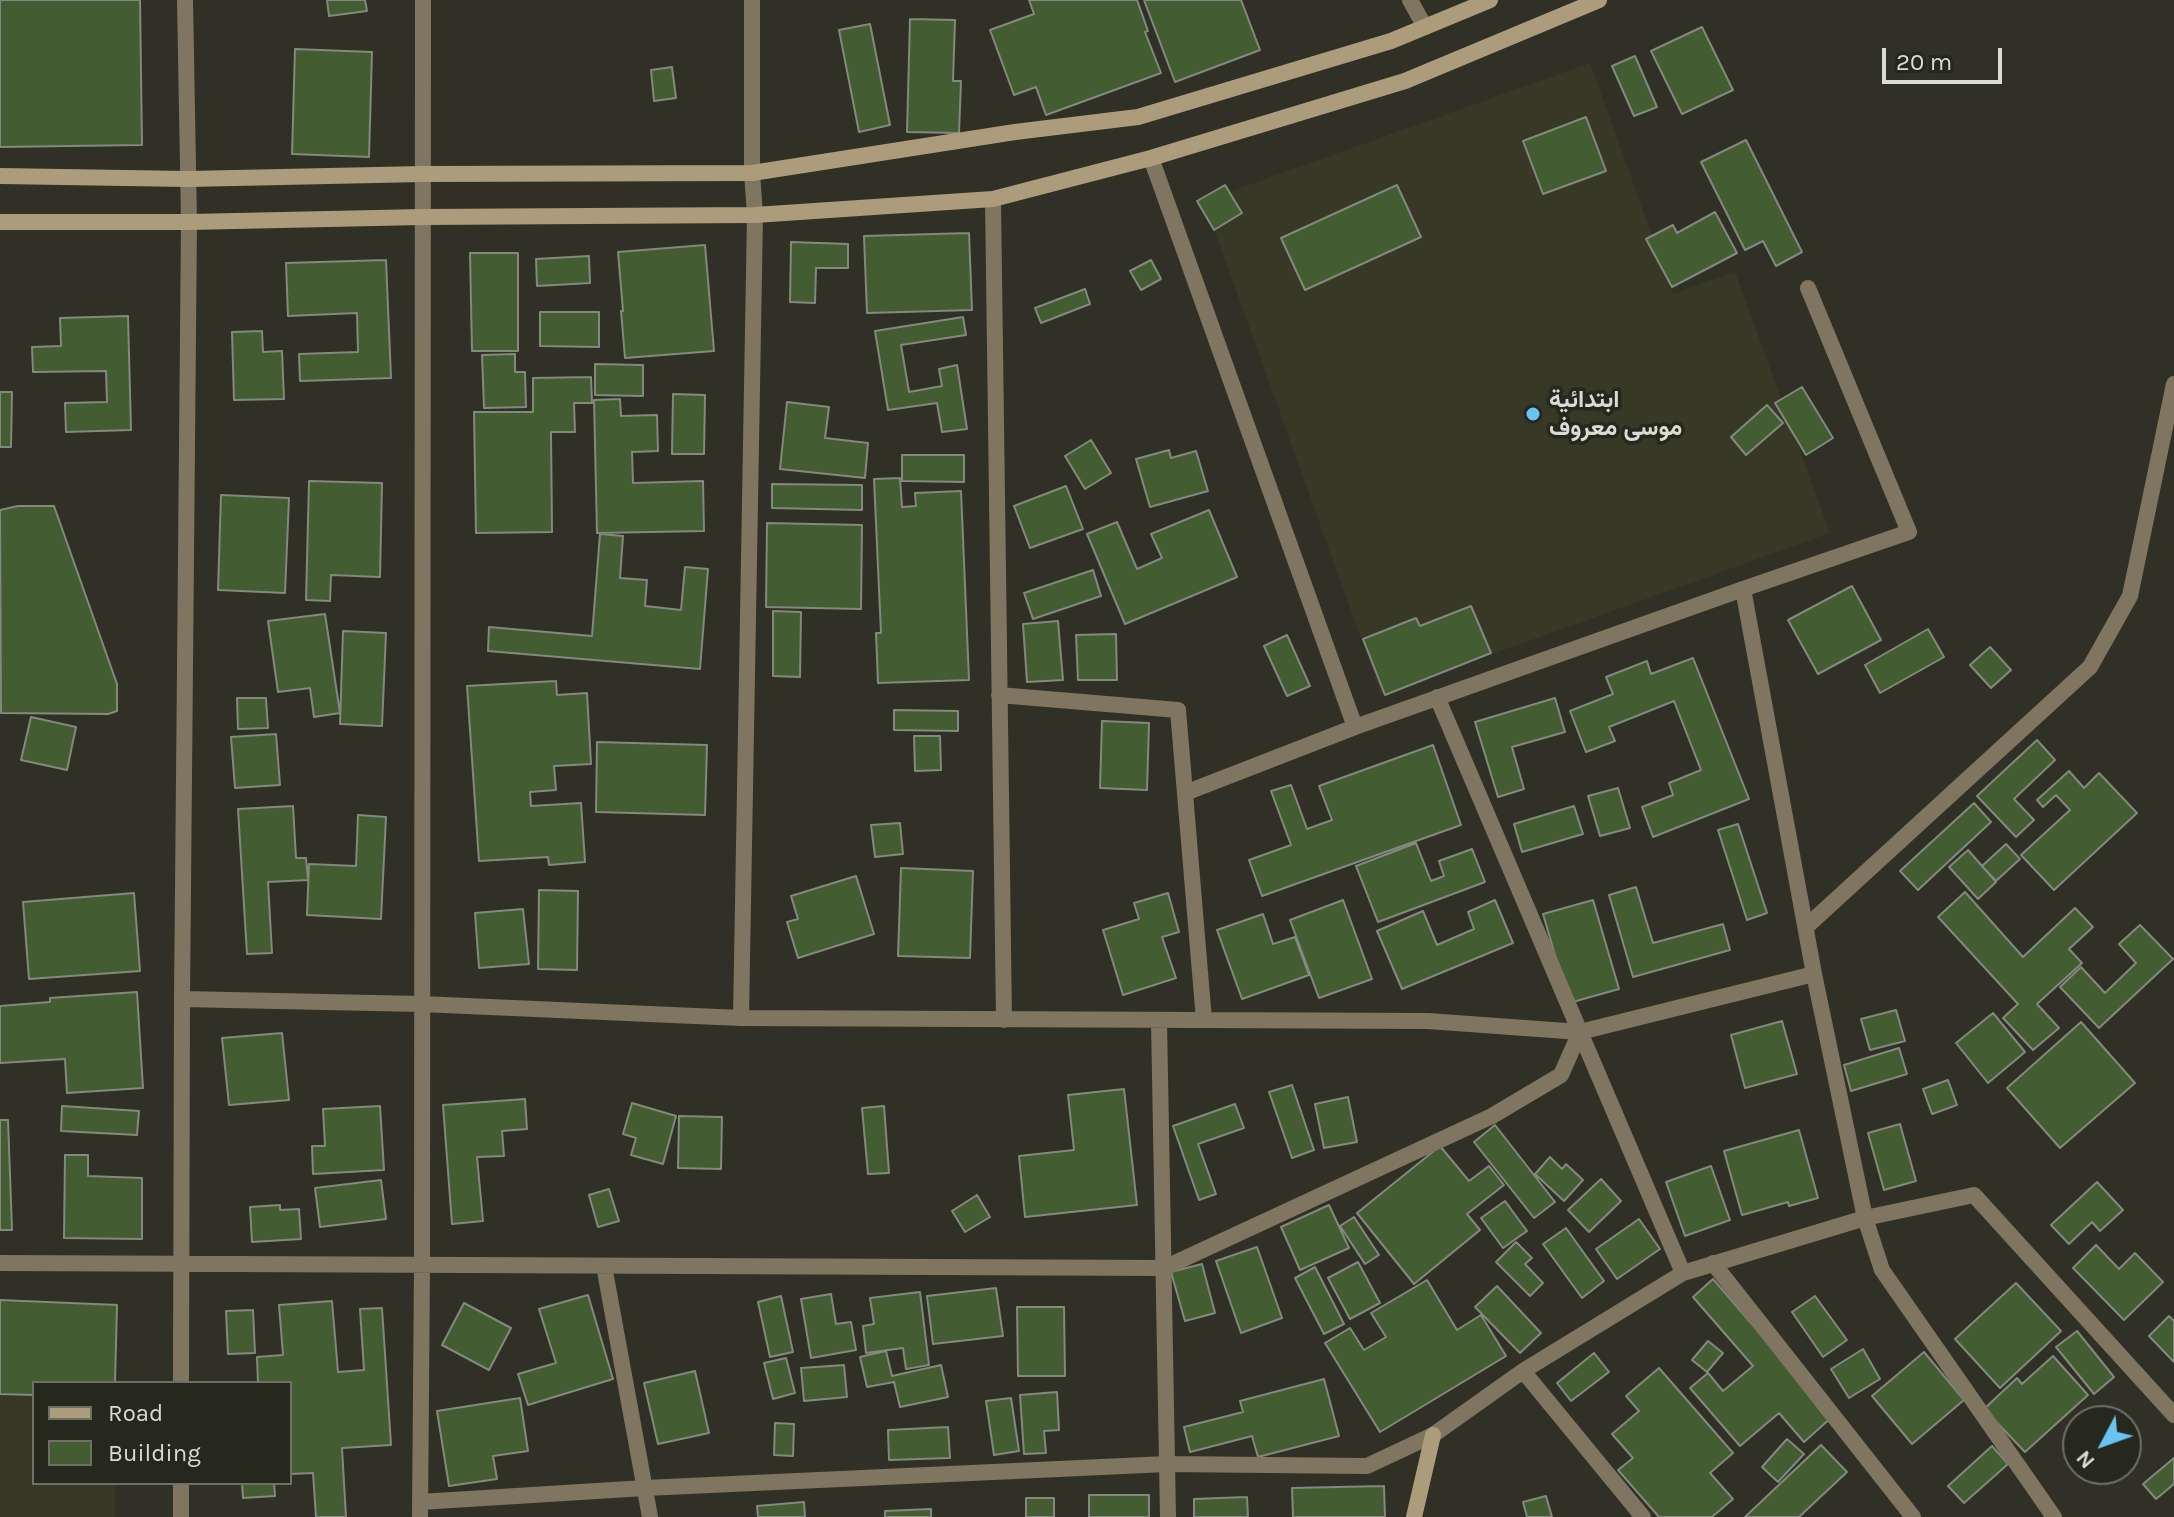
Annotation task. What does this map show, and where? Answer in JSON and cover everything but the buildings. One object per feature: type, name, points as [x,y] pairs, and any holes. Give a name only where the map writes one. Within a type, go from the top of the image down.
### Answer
[{"type":"street","points":[[181,1381],[189,222],[185,0]]},
{"type":"street","points":[[423,0],[420,1510],[645,1488],[1167,1464],[1367,1466],[1433,1435],[1523,1371],[1683,1273],[1865,1218],[1974,1195],[2174,1415]]},
{"type":"street","points":[[741,1018],[755,215],[752,173],[752,0]]},
{"type":"street","points":[[1410,0],[1425,27]]},
{"type":"street","points":[[0,176],[188,179],[423,174],[752,173],[1015,132],[1138,117],[1391,41],[1490,0]]},
{"type":"street","points":[[0,222],[755,215],[993,199],[1151,158],[1405,81],[1599,0]]},
{"type":"street","points":[[1151,158],[1355,727]]},
{"type":"street","points":[[993,199],[1004,1020]]},
{"type":"street","points":[[1185,793],[1437,697],[1909,532],[1808,288]]},
{"type":"street","points":[[1806,927],[2090,667],[2130,596],[2174,384]]},
{"type":"street","points":[[1743,589],[1814,974],[1865,1218],[1882,1270],[2054,1517]]},
{"type":"street","points":[[999,695],[1178,710],[1204,1020]]},
{"type":"street","points":[[1437,697],[1683,1273]]},
{"type":"street","points":[[182,999],[421,1004],[741,1018],[1428,1021],[1580,1032],[1814,974]]},
{"type":"street","points":[[1159,1020],[1168,1517]]},
{"type":"street","points":[[0,1263],[1164,1268],[1492,1116],[1561,1075],[1580,1032]]},
{"type":"street","points":[[1713,1263],[1913,1517]]},
{"type":"street","points":[[604,1266],[650,1517]]},
{"type":"street","points":[[1523,1371],[1643,1517]]},
{"type":"street","points":[[1414,1517],[1433,1435]]},
{"type":"street","points":[[181,1485],[181,1517]]},
{"type":"shaded area","name":"ابتدائية موسى معروف","points":[[1590,63],[1673,294],[1735,272],[1830,533],[1381,694],[1204,201]]},
{"type":"shaded area","points":[[0,1302],[116,1303],[116,1381],[32,1381],[32,1485],[115,1485],[115,1517],[0,1517]]},
{"type":"place","name":"ابتدائية موسى معروف","points":[[1533,414]]}]
